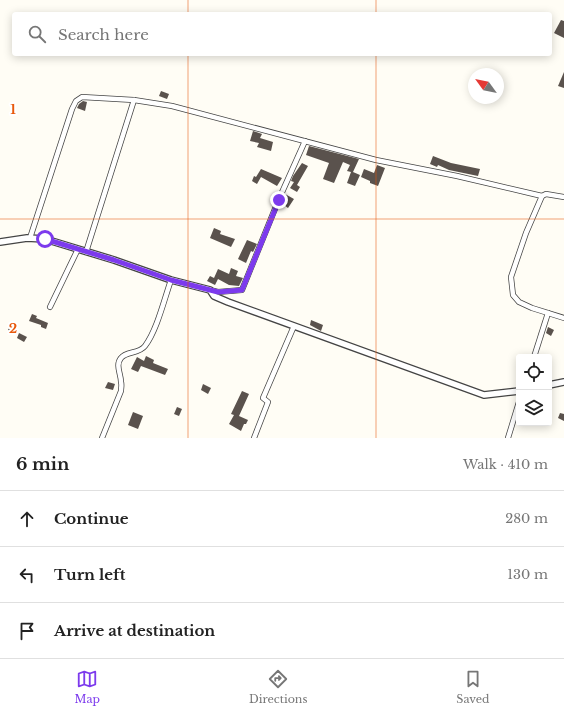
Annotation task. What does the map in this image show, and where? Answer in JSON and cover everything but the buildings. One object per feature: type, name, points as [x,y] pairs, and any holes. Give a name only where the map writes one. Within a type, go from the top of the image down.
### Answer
[{"type":"street","points":[[30,238],[72,109],[76,100],[82,96],[134,100],[172,106],[376,160],[457,176],[542,196],[546,194],[564,197]]},
{"type":"street","points":[[86,252],[134,100]]},
{"type":"street","points":[[0,242],[30,238],[45,239],[171,280],[218,292],[242,290],[305,141]]},
{"type":"street","points":[[542,196],[526,233],[511,277],[513,295],[519,302],[548,314],[564,318]]},
{"type":"street","points":[[50,307],[78,249]]},
{"type":"street","points":[[102,438],[122,383],[118,365],[121,358],[124,355],[138,351],[144,346],[156,324],[171,280]]},
{"type":"street","points":[[210,290],[214,296],[228,302],[484,395],[516,391]]},
{"type":"street","points":[[535,354],[548,314]]},
{"type":"street","points":[[254,438],[268,402],[263,398],[294,326]]},
{"type":"street","points":[[552,384],[564,382]]},
{"type":"street","points":[[508,438],[516,412]]},
{"type":"route","points":[[45,239],[114,260],[171,280],[218,292],[242,290],[279,200]]}]
